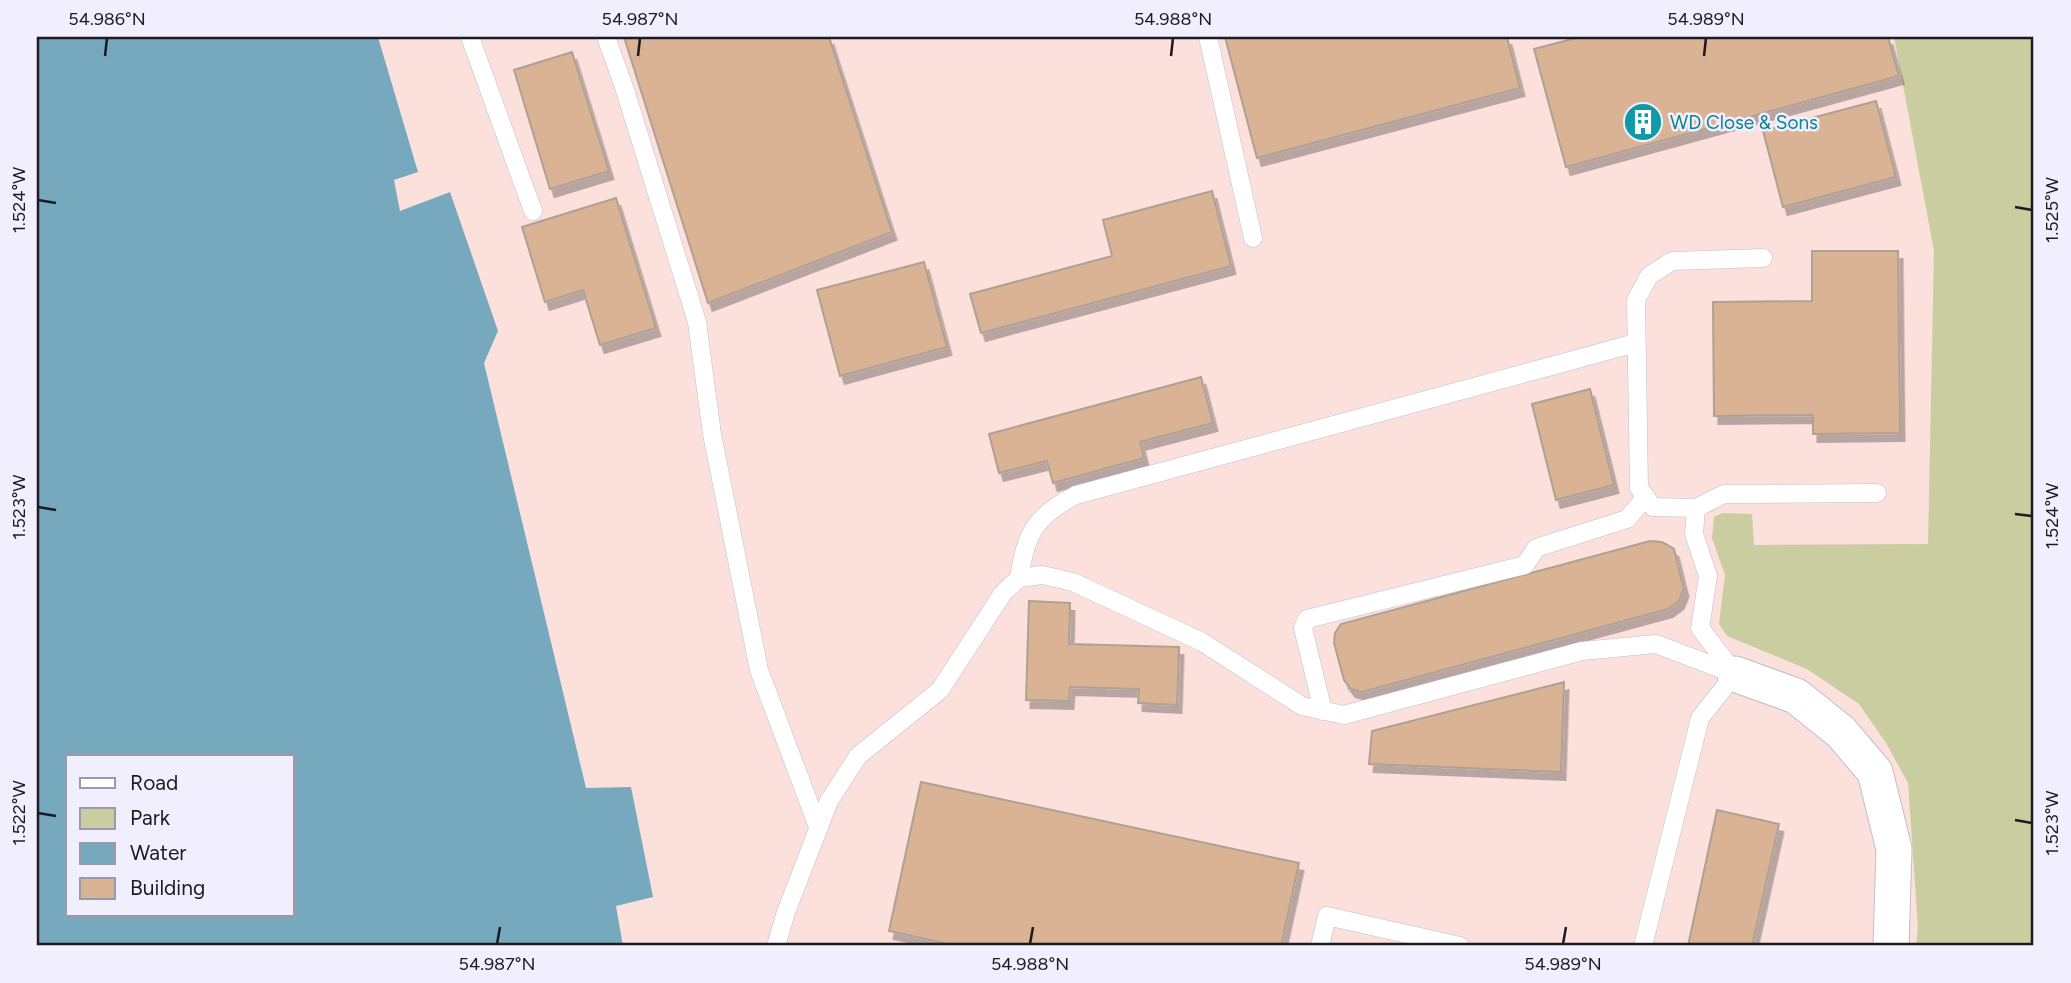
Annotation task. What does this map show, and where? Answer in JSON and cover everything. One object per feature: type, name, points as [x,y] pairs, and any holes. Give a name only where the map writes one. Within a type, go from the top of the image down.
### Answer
[{"type":"street","points":[[1735,674],[1796,696],[1840,732],[1875,772],[1894,849],[1891,946]]},
{"type":"lane","points":[[470,37],[533,211]]},
{"type":"lane","points":[[606,37],[697,323],[712,434],[759,670],[818,827]]},
{"type":"lane","points":[[1208,37],[1253,238]]},
{"type":"lane","points":[[1763,258],[1672,261],[1649,276],[1636,300],[1639,488],[1653,507],[1696,508],[1724,494],[1877,493]]},
{"type":"lane","points":[[1019,578],[1024,547],[1040,519],[1076,495],[1636,343]]},
{"type":"lane","points":[[1323,711],[1303,628],[1307,619],[1525,565],[1536,548],[1628,519],[1646,497]]},
{"type":"lane","points":[[1696,508],[1694,534],[1708,576],[1700,628],[1735,674]]},
{"type":"lane","points":[[776,946],[786,912],[829,801],[858,756],[940,690],[1003,593],[1019,578],[1042,575],[1073,582],[1202,642],[1301,706],[1344,715],[1582,651],[1656,644],[1735,674]]},
{"type":"lane","points":[[1643,946],[1700,718],[1735,674]]},
{"type":"lane","points":[[1320,946],[1328,916],[1460,946]]},
{"type":"shaded area","points":[[378,37],[1978,37],[1931,946],[623,946],[615,906],[652,897],[631,787],[586,788],[484,363],[498,331],[400,211],[394,180],[418,171]]},
{"type":"green space","points":[[1894,37],[2034,37],[2034,946],[1916,946],[1918,927],[1908,783],[1886,743],[1859,704],[1807,669],[1727,636],[1719,624],[1725,575],[1712,538],[1714,517],[1722,513],[1752,514],[1754,545],[1928,544],[1934,251]]},
{"type":"water","points":[[37,37],[378,37],[418,172],[394,180],[400,211],[450,192],[498,331],[484,363],[586,788],[631,787],[653,897],[616,906],[623,946],[37,946]]},
{"type":"building","points":[[624,37],[829,37],[892,232],[708,303]]},
{"type":"building","points":[[1225,37],[1507,37],[1520,88],[1257,158]]},
{"type":"building","name":"WD Close & Sons","points":[[1580,37],[1888,37],[1899,76],[1566,167],[1534,49]]},
{"type":"building","points":[[572,52],[609,171],[550,189],[514,70]]},
{"type":"building","points":[[1876,101],[1896,177],[1783,207],[1763,131]]},
{"type":"building","points":[[1212,191],[1231,266],[981,333],[970,294],[1112,256],[1103,220]]},
{"type":"building","points":[[616,198],[656,328],[600,345],[583,290],[545,302],[522,227]]},
{"type":"building","points":[[1812,251],[1898,251],[1900,433],[1813,434],[1813,415],[1714,416],[1713,302],[1812,301]]},
{"type":"building","points":[[924,262],[947,347],[840,376],[817,290]]},
{"type":"building","points":[[1201,377],[1213,423],[1140,442],[1144,458],[1053,483],[1047,461],[999,473],[989,434]]},
{"type":"building","points":[[1590,389],[1614,485],[1556,500],[1532,404]]},
{"type":"building","points":[[1650,541],[1662,542],[1674,549],[1684,589],[1679,601],[1668,609],[1362,692],[1351,689],[1344,680],[1334,643],[1335,633],[1341,624]]},
{"type":"building","points":[[1029,601],[1070,603],[1069,644],[1179,647],[1177,705],[1138,703],[1139,689],[1070,687],[1069,701],[1026,700]]},
{"type":"building","points":[[1564,682],[1561,772],[1369,764],[1372,731]]},
{"type":"building","points":[[921,782],[1299,863],[1281,946],[957,946],[889,931]]},
{"type":"building","points":[[1717,810],[1779,824],[1752,946],[1688,946]]},
{"type":"place","name":"WD Close & Sons","points":[[1643,122]]}]
